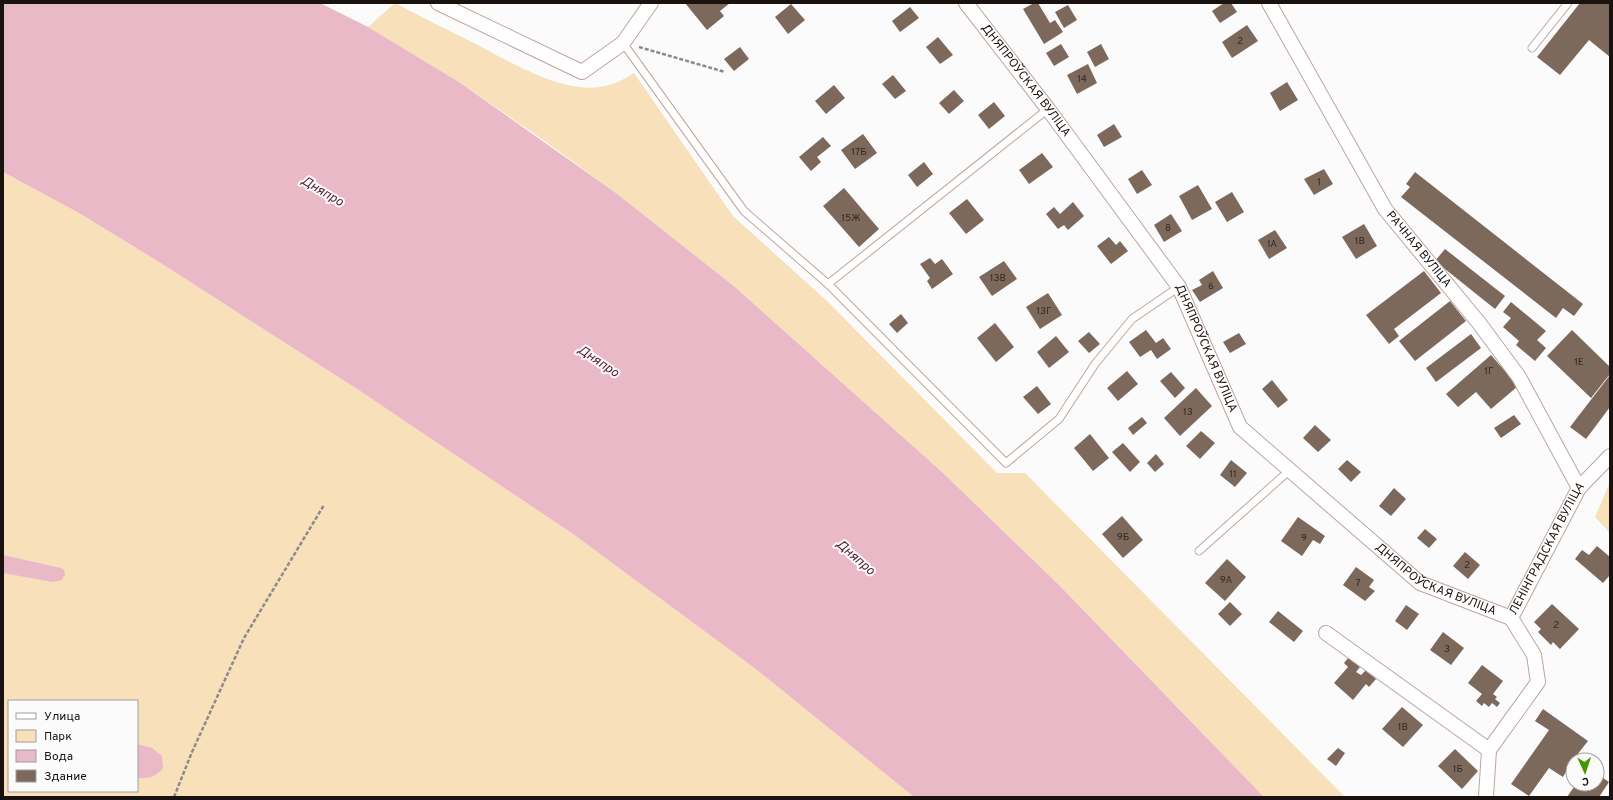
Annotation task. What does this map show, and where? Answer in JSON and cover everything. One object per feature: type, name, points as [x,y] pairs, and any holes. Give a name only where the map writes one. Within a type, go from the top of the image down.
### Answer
[{"type":"street","points":[[438,3],[582,72],[623,43],[651,3]]},
{"type":"street","name":"ДНЯПРОЎСКАЯ ВУЛІЦА","points":[[966,3],[1048,109],[1179,288],[1240,427],[1420,583],[1511,618]]},
{"type":"street","name":"РАЧНАЯ ВУЛІЦА","points":[[1269,3],[1385,209],[1479,323],[1520,377],[1579,488]]},
{"type":"street","name":"ЛЕНІНГРАДСКАЯ ВУЛІЦА","points":[[1489,750],[1538,682],[1534,655],[1511,618],[1579,488],[1610,456]]},
{"type":"street","points":[[1326,633],[1489,750],[1486,797]]},
{"type":"lane","points":[[1532,48],[1568,3]]},
{"type":"lane","points":[[623,43],[744,211],[828,284],[1006,463],[1059,419],[1095,364],[1132,319],[1179,288]]},
{"type":"lane","points":[[828,284],[1048,109]]},
{"type":"lane","points":[[1199,552],[1290,470]]},
{"type":"path","points":[[623,43],[725,72]]},
{"type":"path","points":[[174,797],[192,752],[244,638],[324,505]]},
{"type":"green space","points":[[395,3],[520,67],[553,81],[585,88],[600,87],[618,82],[634,73],[733,216],[828,302],[997,473],[1025,473],[1345,797],[1264,797],[1059,585],[942,472],[735,287],[616,193],[539,137],[459,82],[368,27]]},
{"type":"green space","points":[[3,172],[79,213],[159,262],[357,389],[573,534],[757,670],[914,797],[3,797]]},
{"type":"green space","points":[[1610,482],[1610,533],[1595,517]]},
{"type":"water","name":"Дняпро","points":[[3,3],[320,3],[368,27],[459,82],[616,193],[735,287],[942,472],[1059,585],[1264,797],[914,797],[757,670],[573,534],[357,389],[159,262],[79,213],[3,172]]},
{"type":"water","points":[[3,555],[61,568],[64,570],[65,574],[62,580],[53,582],[3,573]]},
{"type":"water","points":[[138,744],[152,748],[162,756],[163,768],[155,775],[145,778],[138,778]]},
{"type":"building","points":[[685,3],[730,3],[720,11],[724,16],[707,30]]},
{"type":"building","points":[[1034,3],[1038,3],[1050,23],[1055,20],[1063,32],[1044,44],[1023,9]]},
{"type":"building","points":[[1224,3],[1231,3],[1237,12],[1220,23],[1212,11]]},
{"type":"building","points":[[1580,3],[1610,3],[1610,57],[1589,40],[1560,75],[1537,57]]},
{"type":"building","points":[[791,4],[805,20],[788,34],[775,17]]},
{"type":"building","points":[[1068,5],[1077,20],[1064,28],[1055,12]]},
{"type":"building","points":[[910,7],[919,18],[900,32],[892,21]]},
{"type":"building","points":[[1247,25],[1258,41],[1232,58],[1222,42]]},
{"type":"building","points":[[938,37],[953,55],[940,64],[926,47]]},
{"type":"building","points":[[1061,44],[1069,57],[1054,66],[1046,53]]},
{"type":"building","points":[[1101,44],[1109,59],[1095,67],[1087,52]]},
{"type":"building","points":[[740,47],[749,59],[734,71],[724,59]]},
{"type":"building","points":[[1088,64],[1097,83],[1077,94],[1067,75]]},
{"type":"building","points":[[893,75],[906,91],[895,99],[882,84]]},
{"type":"building","points":[[1287,82],[1298,100],[1280,111],[1270,93]]},
{"type":"building","points":[[834,85],[845,98],[826,114],[815,101]]},
{"type":"building","points":[[954,90],[964,101],[949,114],[939,103]]},
{"type":"building","points":[[994,102],[1005,116],[989,129],[978,115]]},
{"type":"building","points":[[1114,124],[1122,137],[1104,147],[1097,135]]},
{"type":"building","points":[[863,134],[877,153],[855,169],[841,150]]},
{"type":"building","points":[[823,137],[831,146],[817,157],[821,162],[811,171],[799,157]]},
{"type":"building","points":[[1042,153],[1053,167],[1029,184],[1019,170]]},
{"type":"building","points":[[924,162],[933,174],[917,187],[908,175]]},
{"type":"building","points":[[1324,169],[1333,184],[1314,195],[1304,179]]},
{"type":"building","points":[[1142,170],[1152,185],[1137,194],[1128,179]]},
{"type":"building","points":[[1415,172],[1583,304],[1574,316],[1563,308],[1556,318],[1401,197],[1410,187],[1406,184]]},
{"type":"building","points":[[1198,185],[1212,209],[1192,220],[1179,196]]},
{"type":"building","points":[[844,188],[879,229],[859,247],[823,206]]},
{"type":"building","points":[[1232,192],[1244,212],[1227,222],[1215,202]]},
{"type":"building","points":[[967,199],[984,220],[966,234],[949,213]]},
{"type":"building","points":[[1073,202],[1084,216],[1068,230],[1064,225],[1058,229],[1046,214],[1054,207],[1060,214]]},
{"type":"building","points":[[1171,214],[1182,231],[1164,242],[1154,225]]},
{"type":"building","points":[[1364,224],[1377,246],[1356,259],[1342,237]]},
{"type":"building","points":[[1275,230],[1287,248],[1269,259],[1258,240]]},
{"type":"building","points":[[1109,237],[1116,245],[1120,241],[1128,251],[1111,264],[1097,246]]},
{"type":"building","points":[[1445,249],[1505,296],[1495,309],[1435,261]]},
{"type":"building","points":[[930,258],[935,264],[942,259],[953,274],[932,289],[927,281],[930,278],[920,264]]},
{"type":"building","points":[[1004,261],[1017,279],[992,296],[979,277]]},
{"type":"building","points":[[1213,271],[1223,288],[1200,302],[1192,290],[1202,285],[1199,280]]},
{"type":"building","points":[[1424,271],[1441,293],[1394,329],[1399,336],[1389,344],[1366,315]]},
{"type":"building","points":[[1048,293],[1062,315],[1040,329],[1026,307]]},
{"type":"building","points":[[1450,301],[1466,321],[1415,361],[1399,341]]},
{"type":"building","points":[[1511,302],[1546,331],[1537,340],[1546,348],[1535,361],[1516,345],[1519,341],[1503,327],[1511,318],[1503,312]]},
{"type":"building","points":[[901,314],[908,323],[897,333],[889,324]]},
{"type":"building","points":[[995,323],[1014,347],[996,362],[977,338]]},
{"type":"building","points":[[1146,330],[1156,343],[1163,338],[1171,349],[1157,359],[1151,350],[1140,357],[1129,342]]},
{"type":"building","points":[[1572,330],[1610,367],[1610,374],[1591,398],[1547,356]]},
{"type":"building","points":[[1089,332],[1100,344],[1089,353],[1078,341]]},
{"type":"building","points":[[1239,333],[1246,344],[1230,353],[1223,342]]},
{"type":"building","points":[[1471,334],[1481,348],[1436,382],[1426,368]]},
{"type":"building","points":[[1056,336],[1069,352],[1049,368],[1037,352]]},
{"type":"building","points":[[1491,355],[1518,386],[1491,409],[1476,392],[1458,407],[1446,394]]},
{"type":"building","points":[[1127,371],[1138,384],[1118,401],[1107,388]]},
{"type":"building","points":[[1171,372],[1185,388],[1175,398],[1160,381]]},
{"type":"building","points":[[1610,375],[1610,407],[1586,439],[1570,427]]},
{"type":"building","points":[[1272,380],[1288,400],[1278,408],[1262,389]]},
{"type":"building","points":[[1037,386],[1051,404],[1038,414],[1023,397]]},
{"type":"building","points":[[1196,388],[1212,406],[1180,436],[1164,418]]},
{"type":"building","points":[[1514,415],[1521,424],[1501,438],[1494,428]]},
{"type":"building","points":[[1142,417],[1147,423],[1133,435],[1128,428]]},
{"type":"building","points":[[1315,425],[1331,440],[1318,452],[1303,438]]},
{"type":"building","points":[[1201,431],[1215,443],[1200,459],[1186,446]]},
{"type":"building","points":[[1090,434],[1109,458],[1093,471],[1074,448]]},
{"type":"building","points":[[1123,443],[1140,462],[1130,472],[1112,452]]},
{"type":"building","points":[[1156,454],[1164,464],[1155,472],[1147,463]]},
{"type":"building","points":[[1231,460],[1247,473],[1235,487],[1220,475]]},
{"type":"building","points":[[1347,460],[1361,472],[1351,482],[1338,469]]},
{"type":"building","points":[[1394,488],[1406,499],[1391,516],[1379,506]]},
{"type":"building","points":[[1122,516],[1143,540],[1123,558],[1102,534]]},
{"type":"building","points":[[1298,517],[1325,536],[1320,544],[1313,540],[1302,556],[1281,541]]},
{"type":"building","points":[[1425,529],[1437,539],[1429,548],[1417,538]]},
{"type":"building","points":[[1597,546],[1610,557],[1610,575],[1603,583],[1575,559],[1582,550],[1589,555]]},
{"type":"building","points":[[1465,552],[1480,565],[1468,579],[1453,566]]},
{"type":"building","points":[[1227,559],[1246,577],[1225,601],[1205,583]]},
{"type":"building","points":[[1356,567],[1374,580],[1369,587],[1375,591],[1365,601],[1343,585]]},
{"type":"building","points":[[1230,602],[1242,614],[1230,626],[1218,614]]},
{"type":"building","points":[[1552,604],[1579,629],[1560,649],[1553,642],[1551,645],[1538,632],[1541,629],[1534,622]]},
{"type":"building","points":[[1406,605],[1419,614],[1407,630],[1395,621]]},
{"type":"building","points":[[1278,611],[1303,631],[1294,642],[1269,622]]},
{"type":"building","points":[[1443,632],[1464,648],[1451,665],[1430,650]]},
{"type":"building","points":[[1349,657],[1360,667],[1356,672],[1361,675],[1366,670],[1376,679],[1369,687],[1366,684],[1353,700],[1334,683],[1348,667],[1344,663]]},
{"type":"building","points":[[1482,665],[1503,681],[1493,694],[1497,697],[1495,699],[1500,703],[1497,707],[1492,703],[1489,707],[1484,703],[1482,706],[1476,701],[1482,694],[1468,683]]},
{"type":"building","points":[[1402,707],[1423,725],[1403,747],[1382,729]]},
{"type":"building","points":[[1543,709],[1588,741],[1579,752],[1565,752],[1565,774],[1563,777],[1549,768],[1529,796],[1511,784],[1549,730],[1535,721]]},
{"type":"building","points":[[1338,748],[1345,753],[1336,766],[1327,759]]},
{"type":"building","points":[[1455,749],[1478,771],[1462,789],[1438,766]]},
{"type":"building","points":[[1605,779],[1609,782],[1605,788]]},
{"type":"building","points":[[1570,792],[1602,792],[1599,797],[1567,797]]}]
